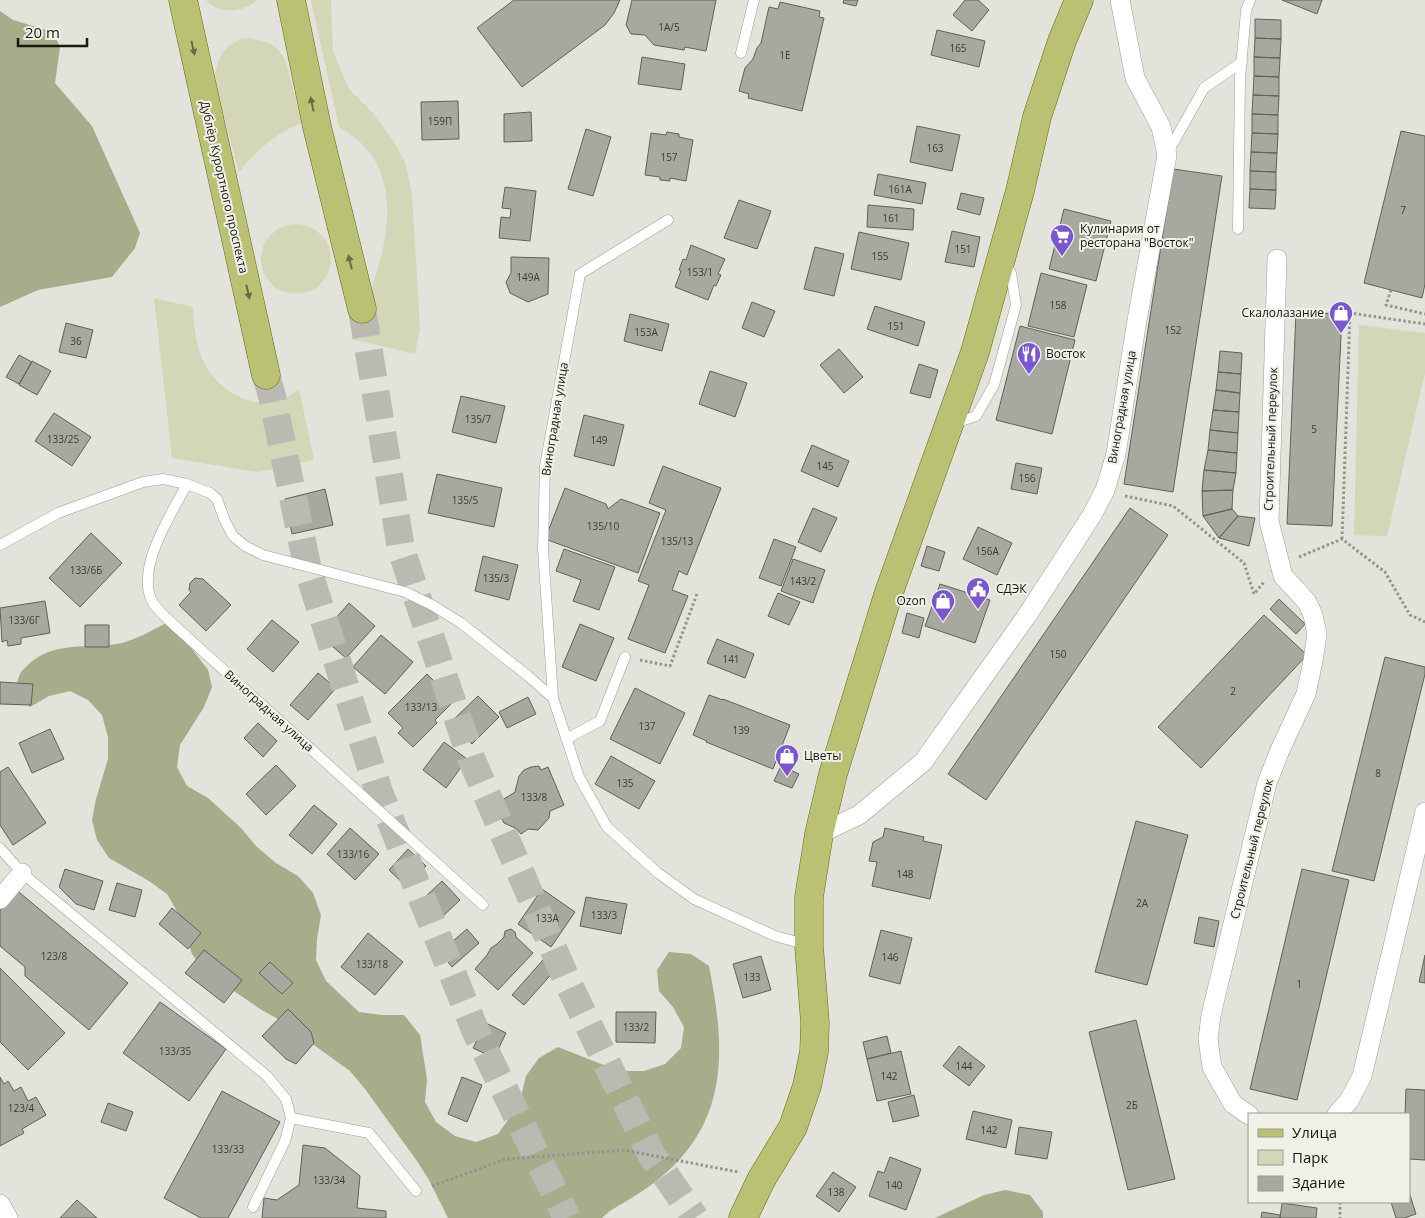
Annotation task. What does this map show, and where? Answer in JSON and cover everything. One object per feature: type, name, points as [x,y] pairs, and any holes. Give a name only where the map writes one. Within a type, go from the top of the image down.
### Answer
[{"type":"main road","name":"Дублёр Курортного проспекта","points":[[183,0],[266,375]]},
{"type":"main road","points":[[291,0],[317,127],[362,310]]},
{"type":"main road","points":[[743,1218],[761,1180],[793,1127],[807,1086],[814,1052],[816,1023],[809,946],[809,897],[819,834],[834,774],[888,595],[975,352],[1002,259],[1037,118],[1062,41],[1079,0]]},
{"type":"street","name":"Виноградная улица","points":[[819,834],[859,815],[923,762],[1028,614],[1092,515],[1105,490],[1116,454],[1136,326],[1167,155],[1161,127],[1134,78],[1120,0]]},
{"type":"street","name":"Строительный переулок","points":[[1248,1114],[1233,1104],[1212,1067],[1208,1039],[1211,1015],[1267,783],[1306,694],[1314,661],[1317,634],[1313,615],[1307,602],[1283,576],[1269,521],[1277,259]]},
{"type":"street","points":[[1338,1113],[1349,1101],[1362,1076],[1425,812]]},
{"type":"street","points":[[0,899],[22,873]]},
{"type":"street","points":[[0,1204],[8,1218]]},
{"type":"lane","points":[[741,54],[754,0]]},
{"type":"lane","points":[[1238,229],[1242,62],[1246,11],[1250,0]]},
{"type":"lane","points":[[1167,155],[1204,88],[1242,62]]},
{"type":"lane","name":"Виноградная улица","points":[[668,220],[580,274],[545,466],[543,549],[553,698],[579,777],[607,827],[658,873],[694,899],[775,936],[809,946]]},
{"type":"lane","points":[[0,545],[58,513],[143,482],[163,479],[187,484],[210,493],[217,499],[233,536],[245,546],[263,556],[405,592],[432,605],[461,623],[553,698]]},
{"type":"lane","name":"Виноградная улица","points":[[187,484],[152,558],[148,572],[147,589],[152,601],[174,625],[483,905]]},
{"type":"lane","points":[[566,739],[600,721],[625,657]]},
{"type":"lane","points":[[0,848],[22,873],[267,1076],[286,1099],[291,1118],[285,1141],[254,1206]]},
{"type":"lane","points":[[291,1118],[369,1133],[416,1191]]},
{"type":"path","points":[[1391,290],[1386,305],[1425,314]]},
{"type":"path","points":[[1342,539],[1350,313],[1425,324]]},
{"type":"path","points":[[1105,490],[1173,506],[1244,563],[1254,594],[1279,565],[1342,539]]},
{"type":"path","points":[[1342,539],[1385,572],[1410,615],[1425,622]]},
{"type":"path","points":[[625,657],[670,666],[697,594]]},
{"type":"path","points":[[416,1191],[506,1159],[624,1150],[741,1172]]},
{"type":"path","points":[[1340,1203],[1340,1218]]},
{"type":"green space","points":[[206,0],[257,0],[245,8],[225,10],[212,5]]},
{"type":"green space","points":[[311,0],[331,0],[333,51],[349,89],[373,113],[392,139],[405,162],[412,194],[420,328],[415,354],[351,339],[373,284],[382,255],[387,225],[386,196],[380,170],[364,146],[339,127]]},
{"type":"green space","points":[[0,11],[13,20],[53,32],[60,47],[55,83],[92,126],[140,233],[135,248],[112,277],[38,290],[0,307]]},
{"type":"green space","points":[[244,38],[255,39],[272,45],[282,55],[288,70],[301,123],[267,143],[239,172],[214,80],[222,53],[231,45]]},
{"type":"green space","points":[[296,224],[309,227],[321,234],[328,246],[331,259],[328,272],[321,284],[309,291],[296,294],[283,291],[271,284],[264,272],[261,259],[264,246],[271,234],[283,227]]},
{"type":"green space","points":[[154,298],[193,307],[194,325],[200,353],[212,375],[229,391],[250,401],[262,402],[282,399],[299,389],[314,460],[258,472],[172,458]]},
{"type":"green space","points":[[1359,325],[1425,333],[1425,373],[1387,536],[1354,535]]},
{"type":"green space","points":[[164,624],[174,625],[208,670],[212,687],[204,707],[180,745],[177,767],[187,786],[208,798],[241,828],[256,846],[276,863],[298,876],[313,893],[321,915],[316,960],[326,981],[359,1012],[404,1015],[420,1035],[427,1079],[425,1102],[436,1122],[455,1136],[476,1142],[498,1134],[521,1096],[526,1076],[539,1058],[558,1047],[619,1071],[644,1071],[665,1064],[681,1048],[684,1027],[673,1007],[659,991],[657,970],[669,952],[691,954],[709,966],[718,1022],[718,1076],[703,1126],[688,1150],[667,1172],[602,1218],[448,1218],[417,1161],[350,1071],[278,1019],[260,1009],[205,971],[192,954],[178,913],[167,894],[149,881],[109,858],[97,840],[92,820],[108,759],[108,737],[102,715],[88,700],[70,691],[49,696],[30,707],[15,693],[21,672],[37,658],[49,652],[72,647],[122,643]]},
{"type":"green space","points":[[1005,1190],[1030,1195],[1043,1212],[1043,1218],[935,1218],[984,1195]]},
{"type":"building","points":[[514,0],[620,0],[614,13],[605,25],[522,87],[477,28]]},
{"type":"building","points":[[632,0],[716,0],[706,51],[685,47],[684,50],[654,45],[645,35],[631,34],[626,25]]},
{"type":"building","points":[[844,0],[858,0],[856,6],[843,3]]},
{"type":"building","points":[[965,0],[978,0],[989,10],[972,31],[953,15]]},
{"type":"building","points":[[1282,0],[1322,0],[1317,14]]},
{"type":"building","points":[[780,2],[820,11],[819,17],[824,18],[802,111],[748,98],[749,94],[739,91],[745,68],[753,59],[761,43],[769,7],[778,9]]},
{"type":"building","points":[[1255,19],[1281,20],[1281,39],[1255,38]]},
{"type":"building","points":[[937,30],[985,41],[979,67],[931,55]]},
{"type":"building","points":[[1255,38],[1281,39],[1280,58],[1254,57]]},
{"type":"building","points":[[642,57],[685,64],[681,90],[638,84]]},
{"type":"building","points":[[1254,57],[1280,58],[1279,77],[1254,76]]},
{"type":"building","points":[[1254,76],[1279,77],[1279,96],[1253,95]]},
{"type":"building","points":[[1253,95],[1279,96],[1278,115],[1252,114]]},
{"type":"building","points":[[458,101],[459,139],[422,140],[421,102]]},
{"type":"building","points":[[531,112],[532,141],[504,142],[504,114]]},
{"type":"building","points":[[1252,114],[1278,115],[1278,134],[1252,133]]},
{"type":"building","points":[[917,126],[960,135],[952,171],[910,162]]},
{"type":"building","points":[[586,129],[611,137],[593,196],[568,189]]},
{"type":"building","points":[[1401,131],[1425,136],[1425,284],[1422,298],[1364,283]]},
{"type":"building","points":[[667,132],[679,134],[679,137],[693,140],[686,181],[670,178],[670,181],[660,180],[660,177],[645,175],[651,133],[666,135]]},
{"type":"building","points":[[1252,133],[1278,134],[1277,153],[1251,152]]},
{"type":"building","points":[[1251,152],[1277,153],[1276,172],[1250,171]]},
{"type":"building","points":[[1173,169],[1222,176],[1173,492],[1124,484]]},
{"type":"building","points":[[1250,171],[1276,172],[1276,190],[1250,189]]},
{"type":"building","points":[[878,174],[926,183],[922,204],[874,195]]},
{"type":"building","points":[[505,187],[536,191],[530,241],[499,238],[501,217],[510,218],[511,209],[502,208]]},
{"type":"building","points":[[1250,189],[1276,190],[1275,209],[1249,208]]},
{"type":"building","points":[[961,193],[984,198],[980,215],[957,209]]},
{"type":"building","points":[[739,200],[771,211],[757,249],[724,238]]},
{"type":"building","points":[[868,205],[914,209],[913,230],[867,227]]},
{"type":"building","points":[[1064,209],[1111,221],[1096,281],[1049,269]]},
{"type":"building","points":[[952,231],[980,237],[974,267],[945,262]]},
{"type":"building","points":[[859,232],[909,243],[901,280],[851,269]]},
{"type":"building","points":[[691,245],[725,259],[718,274],[721,275],[716,286],[714,285],[708,300],[675,287],[683,259],[686,260]]},
{"type":"building","points":[[815,247],[844,254],[834,296],[804,289]]},
{"type":"building","points":[[511,257],[549,258],[548,294],[528,302],[510,293],[506,282],[511,273]]},
{"type":"building","points":[[1041,273],[1087,285],[1074,337],[1028,326]]},
{"type":"building","points":[[752,302],[775,311],[764,337],[742,328]]},
{"type":"building","points":[[875,306],[925,322],[918,346],[867,329]]},
{"type":"building","points":[[1296,312],[1342,314],[1332,526],[1287,524]]},
{"type":"building","points":[[630,314],[669,324],[662,351],[624,341]]},
{"type":"building","points":[[66,323],[93,330],[86,358],[59,352]]},
{"type":"building","points":[[1020,326],[1075,340],[1052,434],[996,420]]},
{"type":"building","points":[[839,349],[863,377],[844,393],[820,365]]},
{"type":"building","points":[[1220,351],[1242,353],[1241,374],[1218,372]]},
{"type":"building","points":[[19,355],[32,362],[19,384],[6,377]]},
{"type":"building","points":[[32,361],[51,371],[37,395],[19,385]]},
{"type":"building","points":[[919,364],[938,370],[930,398],[910,393]]},
{"type":"building","points":[[710,371],[747,383],[735,417],[699,404]]},
{"type":"building","points":[[1218,372],[1241,374],[1240,393],[1216,390]]},
{"type":"building","points":[[1216,390],[1240,393],[1239,412],[1213,410]]},
{"type":"building","points":[[461,396],[505,406],[496,443],[452,432]]},
{"type":"building","points":[[1213,410],[1239,412],[1238,433],[1210,430]]},
{"type":"building","points":[[54,413],[91,437],[72,466],[35,441]]},
{"type":"building","points":[[584,415],[624,425],[614,466],[574,456]]},
{"type":"building","points":[[1210,430],[1238,433],[1237,453],[1208,450]]},
{"type":"building","points":[[812,445],[849,461],[838,487],[801,471]]},
{"type":"building","points":[[1208,450],[1237,453],[1236,473],[1204,470]]},
{"type":"building","points":[[1016,463],[1042,468],[1037,494],[1011,489]]},
{"type":"building","points":[[663,466],[721,488],[687,575],[679,571],[672,590],[688,596],[665,653],[628,639],[649,585],[638,581],[666,510],[649,503]]},
{"type":"building","points":[[1204,470],[1236,473],[1233,490],[1202,491]]},
{"type":"building","points":[[437,474],[502,488],[494,527],[428,513]]},
{"type":"building","points":[[565,488],[606,504],[608,509],[621,499],[660,513],[638,573],[545,539]]},
{"type":"building","points":[[325,489],[333,525],[292,534],[285,499]]},
{"type":"building","points":[[1233,490],[1232,509],[1203,516],[1202,491]]},
{"type":"building","points":[[813,508],[837,518],[821,552],[798,542]]},
{"type":"building","points":[[1130,508],[1168,535],[986,800],[948,774]]},
{"type":"building","points":[[1232,509],[1238,516],[1219,538],[1203,516]]},
{"type":"building","points":[[1238,516],[1255,518],[1249,546],[1219,538]]},
{"type":"building","points":[[978,527],[1012,543],[997,575],[963,559]]},
{"type":"building","points":[[91,533],[122,563],[80,607],[49,578]]},
{"type":"building","points":[[774,539],[796,547],[781,586],[759,578]]},
{"type":"building","points":[[927,546],[945,552],[939,571],[921,566]]},
{"type":"building","points":[[564,549],[615,567],[599,610],[573,601],[581,580],[556,571]]},
{"type":"building","points":[[483,556],[518,565],[509,600],[475,591]]},
{"type":"building","points":[[793,559],[825,570],[813,603],[781,591]]},
{"type":"building","points":[[195,578],[203,579],[231,605],[206,631],[179,605],[191,592],[189,590],[190,583]]},
{"type":"building","points":[[940,584],[990,600],[975,643],[925,626]]},
{"type":"building","points":[[778,593],[800,602],[789,625],[768,616]]},
{"type":"building","points":[[1279,599],[1305,624],[1296,634],[1270,609]]},
{"type":"building","points":[[45,601],[50,633],[21,638],[21,644],[8,646],[7,640],[2,642],[0,608]]},
{"type":"building","points":[[349,603],[375,626],[346,658],[320,636]]},
{"type":"building","points":[[907,613],[924,618],[919,638],[902,633]]},
{"type":"building","points":[[1264,615],[1307,655],[1201,768],[1158,727]]},
{"type":"building","points":[[272,620],[299,642],[273,672],[247,649]]},
{"type":"building","points":[[580,624],[614,638],[596,681],[562,667]]},
{"type":"building","points":[[85,625],[109,625],[109,647],[85,647]]},
{"type":"building","points":[[381,635],[413,662],[385,694],[353,667]]},
{"type":"building","points":[[717,639],[754,654],[745,678],[707,663]]},
{"type":"building","points":[[1385,657],[1425,667],[1425,674],[1374,881],[1332,871]]},
{"type":"building","points":[[318,673],[336,688],[308,720],[290,705]]},
{"type":"building","points":[[427,674],[454,701],[435,720],[437,723],[413,747],[398,733],[403,728],[388,713]]},
{"type":"building","points":[[0,682],[33,684],[31,705],[0,704]]},
{"type":"building","points":[[635,688],[685,713],[660,764],[610,739]]},
{"type":"building","points":[[709,695],[790,725],[773,769],[693,735]]},
{"type":"building","points":[[478,696],[499,717],[472,744],[451,722]]},
{"type":"building","points":[[528,697],[536,714],[507,728],[499,712]]},
{"type":"building","points":[[258,723],[277,741],[263,757],[244,738]]},
{"type":"building","points":[[50,729],[64,759],[32,773],[19,743]]},
{"type":"building","points":[[444,742],[467,759],[446,788],[423,770]]},
{"type":"building","points":[[611,756],[655,781],[639,809],[595,784]]},
{"type":"building","points":[[276,765],[296,786],[266,815],[246,794]]},
{"type":"building","points":[[539,766],[541,770],[548,767],[564,805],[550,811],[549,818],[538,830],[528,829],[521,834],[517,829],[504,823],[502,807],[499,802],[515,792],[519,776],[524,770]]},
{"type":"building","name":"Цветы","points":[[781,766],[799,774],[792,788],[774,781]]},
{"type":"building","points":[[8,767],[46,823],[13,845],[0,825],[0,772]]},
{"type":"building","points":[[314,805],[337,824],[312,854],[289,835]]},
{"type":"building","points":[[1136,821],[1188,835],[1147,985],[1095,972]]},
{"type":"building","points":[[350,828],[379,854],[355,880],[327,854]]},
{"type":"building","points":[[885,828],[924,837],[923,841],[942,845],[930,899],[872,886],[877,862],[869,861],[873,842],[883,837]]},
{"type":"building","points":[[408,849],[426,866],[406,886],[389,870]]},
{"type":"building","points":[[65,869],[103,881],[94,910],[76,904],[59,887]]},
{"type":"building","points":[[1302,869],[1349,880],[1297,1100],[1250,1089]]},
{"type":"building","points":[[442,881],[460,900],[442,917],[424,898]]},
{"type":"building","points":[[117,883],[142,890],[135,917],[109,910]]},
{"type":"building","points":[[14,888],[128,983],[89,1030],[25,976],[25,967],[0,946],[0,907]]},
{"type":"building","points":[[542,889],[575,912],[551,947],[518,924]]},
{"type":"building","points":[[586,897],[627,904],[621,934],[580,926]]},
{"type":"building","points":[[172,908],[201,933],[188,949],[159,924]]},
{"type":"building","points":[[1199,917],[1219,921],[1214,947],[1194,943]]},
{"type":"building","points":[[467,929],[479,943],[452,967],[440,952]]},
{"type":"building","points":[[511,929],[515,932],[516,937],[533,953],[498,990],[475,969],[491,948],[504,937],[505,931]]},
{"type":"building","points":[[881,930],[912,938],[900,984],[869,976]]},
{"type":"building","points":[[368,933],[403,962],[375,995],[341,967]]},
{"type":"building","points":[[204,950],[242,980],[224,1003],[185,973]]},
{"type":"building","points":[[1425,955],[1425,983],[1419,982]]},
{"type":"building","points":[[761,956],[771,990],[743,998],[733,964]]},
{"type":"building","points":[[543,960],[555,970],[524,1005],[512,995]]},
{"type":"building","points":[[270,962],[293,983],[282,994],[259,973]]},
{"type":"building","points":[[0,968],[65,1033],[28,1070],[0,1042]]},
{"type":"building","points":[[160,1002],[226,1049],[189,1101],[123,1053]]},
{"type":"building","points":[[288,1009],[311,1032],[314,1043],[296,1064],[286,1059],[262,1036]]},
{"type":"building","points":[[616,1012],[656,1012],[655,1043],[616,1042]]},
{"type":"building","points":[[1136,1020],[1175,1179],[1128,1190],[1089,1032]]},
{"type":"building","points":[[486,1023],[506,1033],[494,1058],[473,1048]]},
{"type":"building","points":[[887,1036],[891,1053],[867,1059],[863,1042]]},
{"type":"building","points":[[959,1046],[985,1066],[969,1086],[943,1066]]},
{"type":"building","points":[[901,1051],[911,1094],[877,1101],[867,1059]]},
{"type":"building","points":[[0,1077],[4,1084],[8,1081],[14,1091],[21,1087],[28,1101],[36,1097],[46,1115],[22,1129],[24,1133],[0,1146]]},
{"type":"building","points":[[462,1077],[482,1085],[467,1122],[448,1114]]},
{"type":"building","points":[[1406,1089],[1425,1090],[1425,1160],[1410,1159],[1410,1113],[1405,1113]]},
{"type":"building","points":[[222,1091],[280,1122],[228,1218],[201,1218],[164,1198]]},
{"type":"building","points":[[914,1095],[919,1116],[893,1122],[888,1102]]},
{"type":"building","points":[[108,1103],[133,1112],[126,1131],[101,1122]]},
{"type":"building","points":[[973,1111],[1012,1120],[1006,1148],[966,1139]]},
{"type":"building","points":[[1019,1127],[1052,1132],[1047,1159],[1015,1154]]},
{"type":"building","points":[[303,1145],[325,1148],[360,1176],[357,1208],[386,1211],[386,1218],[262,1218],[264,1198],[277,1200],[299,1185]]},
{"type":"building","points":[[890,1157],[921,1169],[906,1210],[869,1196],[878,1171],[884,1173]]},
{"type":"building","points":[[833,1172],[856,1187],[839,1212],[816,1196]]},
{"type":"building","points":[[1410,1195],[1416,1214],[1404,1218],[1396,1218],[1391,1203],[1410,1203]]},
{"type":"building","points":[[77,1200],[97,1218],[60,1218]]},
{"type":"building","points":[[1282,1203],[1317,1208],[1316,1218],[1280,1218]]},
{"type":"building","points":[[1262,1212],[1280,1215],[1280,1218],[1261,1218]]},
{"type":"tunnel","points":[[362,309],[401,549],[471,758],[568,983],[651,1154],[695,1218]]},
{"type":"tunnel","points":[[266,375],[308,570],[379,792],[476,1032],[567,1218]]},
{"type":"place","name":"Кулинария от ресторана \"Восток\"","points":[[1062,257]]},
{"type":"place","name":"Скалолазание","points":[[1341,334]]},
{"type":"place","name":"Восток","points":[[1029,375]]},
{"type":"place","name":"СДЭК","points":[[978,610]]},
{"type":"place","name":"Ozon","points":[[943,622]]},
{"type":"place","name":"Цветы","points":[[787,777]]}]
